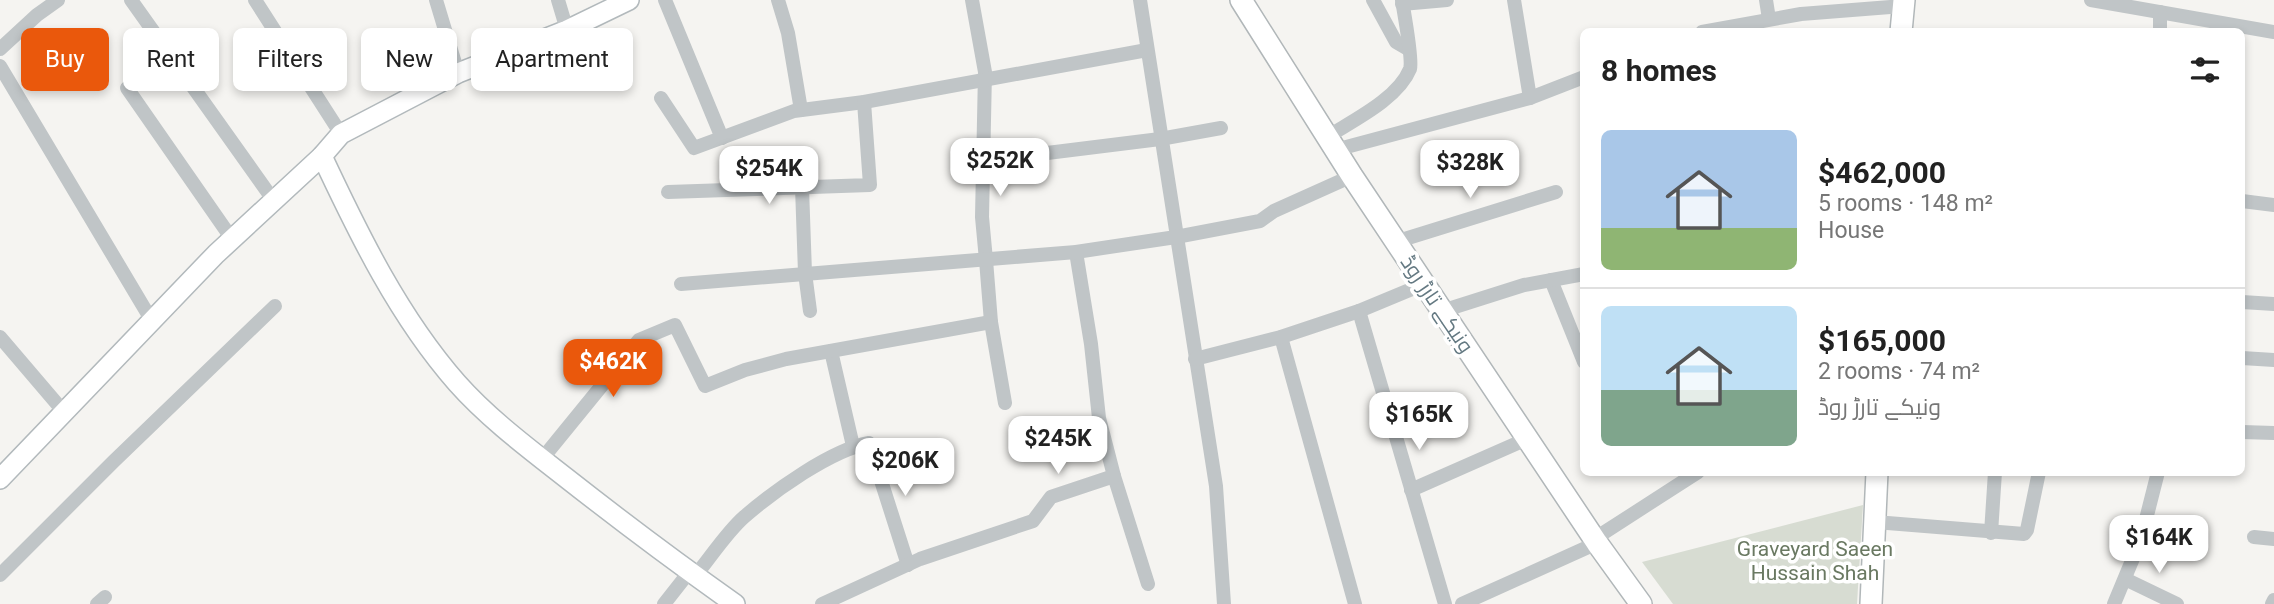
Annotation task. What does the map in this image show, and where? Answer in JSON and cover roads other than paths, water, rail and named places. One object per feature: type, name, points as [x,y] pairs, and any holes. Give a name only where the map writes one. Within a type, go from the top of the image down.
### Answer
[{"type":"main road","points":[[571,28],[629,0]]},
{"type":"main road","name":"ونیکے تارڑ روڈ","points":[[1241,0],[1395,242],[1641,604]]},
{"type":"main road","points":[[1901,28],[1904,3]]},
{"type":"main road","points":[[0,479],[232,239],[322,156],[341,134],[471,68]]},
{"type":"main road","points":[[322,156],[354,225],[387,284],[457,384],[542,459],[735,604]]},
{"type":"main road","points":[[1871,604],[1877,476]]},
{"type":"street","points":[[0,49],[58,0]]},
{"type":"street","points":[[131,0],[274,201]]},
{"type":"street","points":[[256,0],[341,134]]},
{"type":"street","points":[[436,0],[458,73]]},
{"type":"street","points":[[558,0],[566,28]]},
{"type":"street","points":[[665,0],[722,138]]},
{"type":"street","points":[[778,0],[789,33],[801,110]]},
{"type":"street","points":[[972,0],[985,80],[982,217],[991,322],[1005,402]]},
{"type":"street","points":[[1140,0],[1216,486],[1224,604]]},
{"type":"street","points":[[1373,0],[1396,41],[1408,49]]},
{"type":"street","points":[[1331,143],[1380,104],[1402,82],[1411,68],[1402,2],[1447,0]]},
{"type":"street","points":[[1514,0],[1530,97]]},
{"type":"street","points":[[1766,0],[1769,19]]},
{"type":"street","points":[[2091,0],[2274,32]]},
{"type":"street","points":[[1723,28],[1801,14],[1904,3]]},
{"type":"street","points":[[2160,12],[2160,28]]},
{"type":"street","points":[[661,98],[694,148],[801,110],[864,102],[1147,50]]},
{"type":"street","points":[[0,66],[152,321]]},
{"type":"street","points":[[1331,143],[1530,97],[1580,78]]},
{"type":"street","points":[[129,91],[232,239]]},
{"type":"street","points":[[668,192],[870,185],[864,102]]},
{"type":"street","points":[[1016,157],[1160,139],[1222,128]]},
{"type":"street","points":[[681,284],[1076,252],[1176,237],[1260,221],[1274,211],[1352,176]]},
{"type":"street","points":[[802,187],[810,311]]},
{"type":"street","points":[[1395,242],[1556,192]]},
{"type":"street","points":[[2245,201],[2274,205]]},
{"type":"street","points":[[1076,252],[1091,344],[1099,418],[1148,584]]},
{"type":"street","points":[[1442,311],[1524,285],[1580,275]]},
{"type":"street","points":[[1551,279],[1580,352]]},
{"type":"street","points":[[1195,359],[1281,337],[1424,284]]},
{"type":"street","points":[[2245,302],[2274,304]]},
{"type":"street","points":[[0,575],[275,306]]},
{"type":"street","points":[[1359,310],[1445,604]]},
{"type":"street","points":[[542,459],[639,340],[675,325],[705,386],[745,370],[786,359],[991,322]]},
{"type":"street","points":[[0,337],[64,412]]},
{"type":"street","points":[[1281,337],[1355,604]]},
{"type":"street","points":[[831,351],[853,446]]},
{"type":"street","points":[[2245,358],[2274,360]]},
{"type":"street","points":[[2245,432],[2274,433]]},
{"type":"street","points":[[1411,490],[1527,439]]},
{"type":"street","points":[[664,604],[743,518],[817,465],[853,446],[869,443],[908,565]]},
{"type":"street","points":[[822,604],[908,565],[1033,521],[1051,497],[1114,475]]},
{"type":"street","points":[[1462,604],[1493,598],[1596,541],[1692,476]]},
{"type":"street","points":[[1991,533],[1994,476]]},
{"type":"street","points":[[1875,522],[2024,534],[2038,476]]},
{"type":"street","points":[[2114,604],[2141,539],[2157,476]]},
{"type":"street","points":[[2254,537],[2274,539]]},
{"type":"street","points":[[2124,579],[2177,604]]},
{"type":"park label","name":"Graveyard Saeen Hussain Shah","points":[[1815,561]]}]
